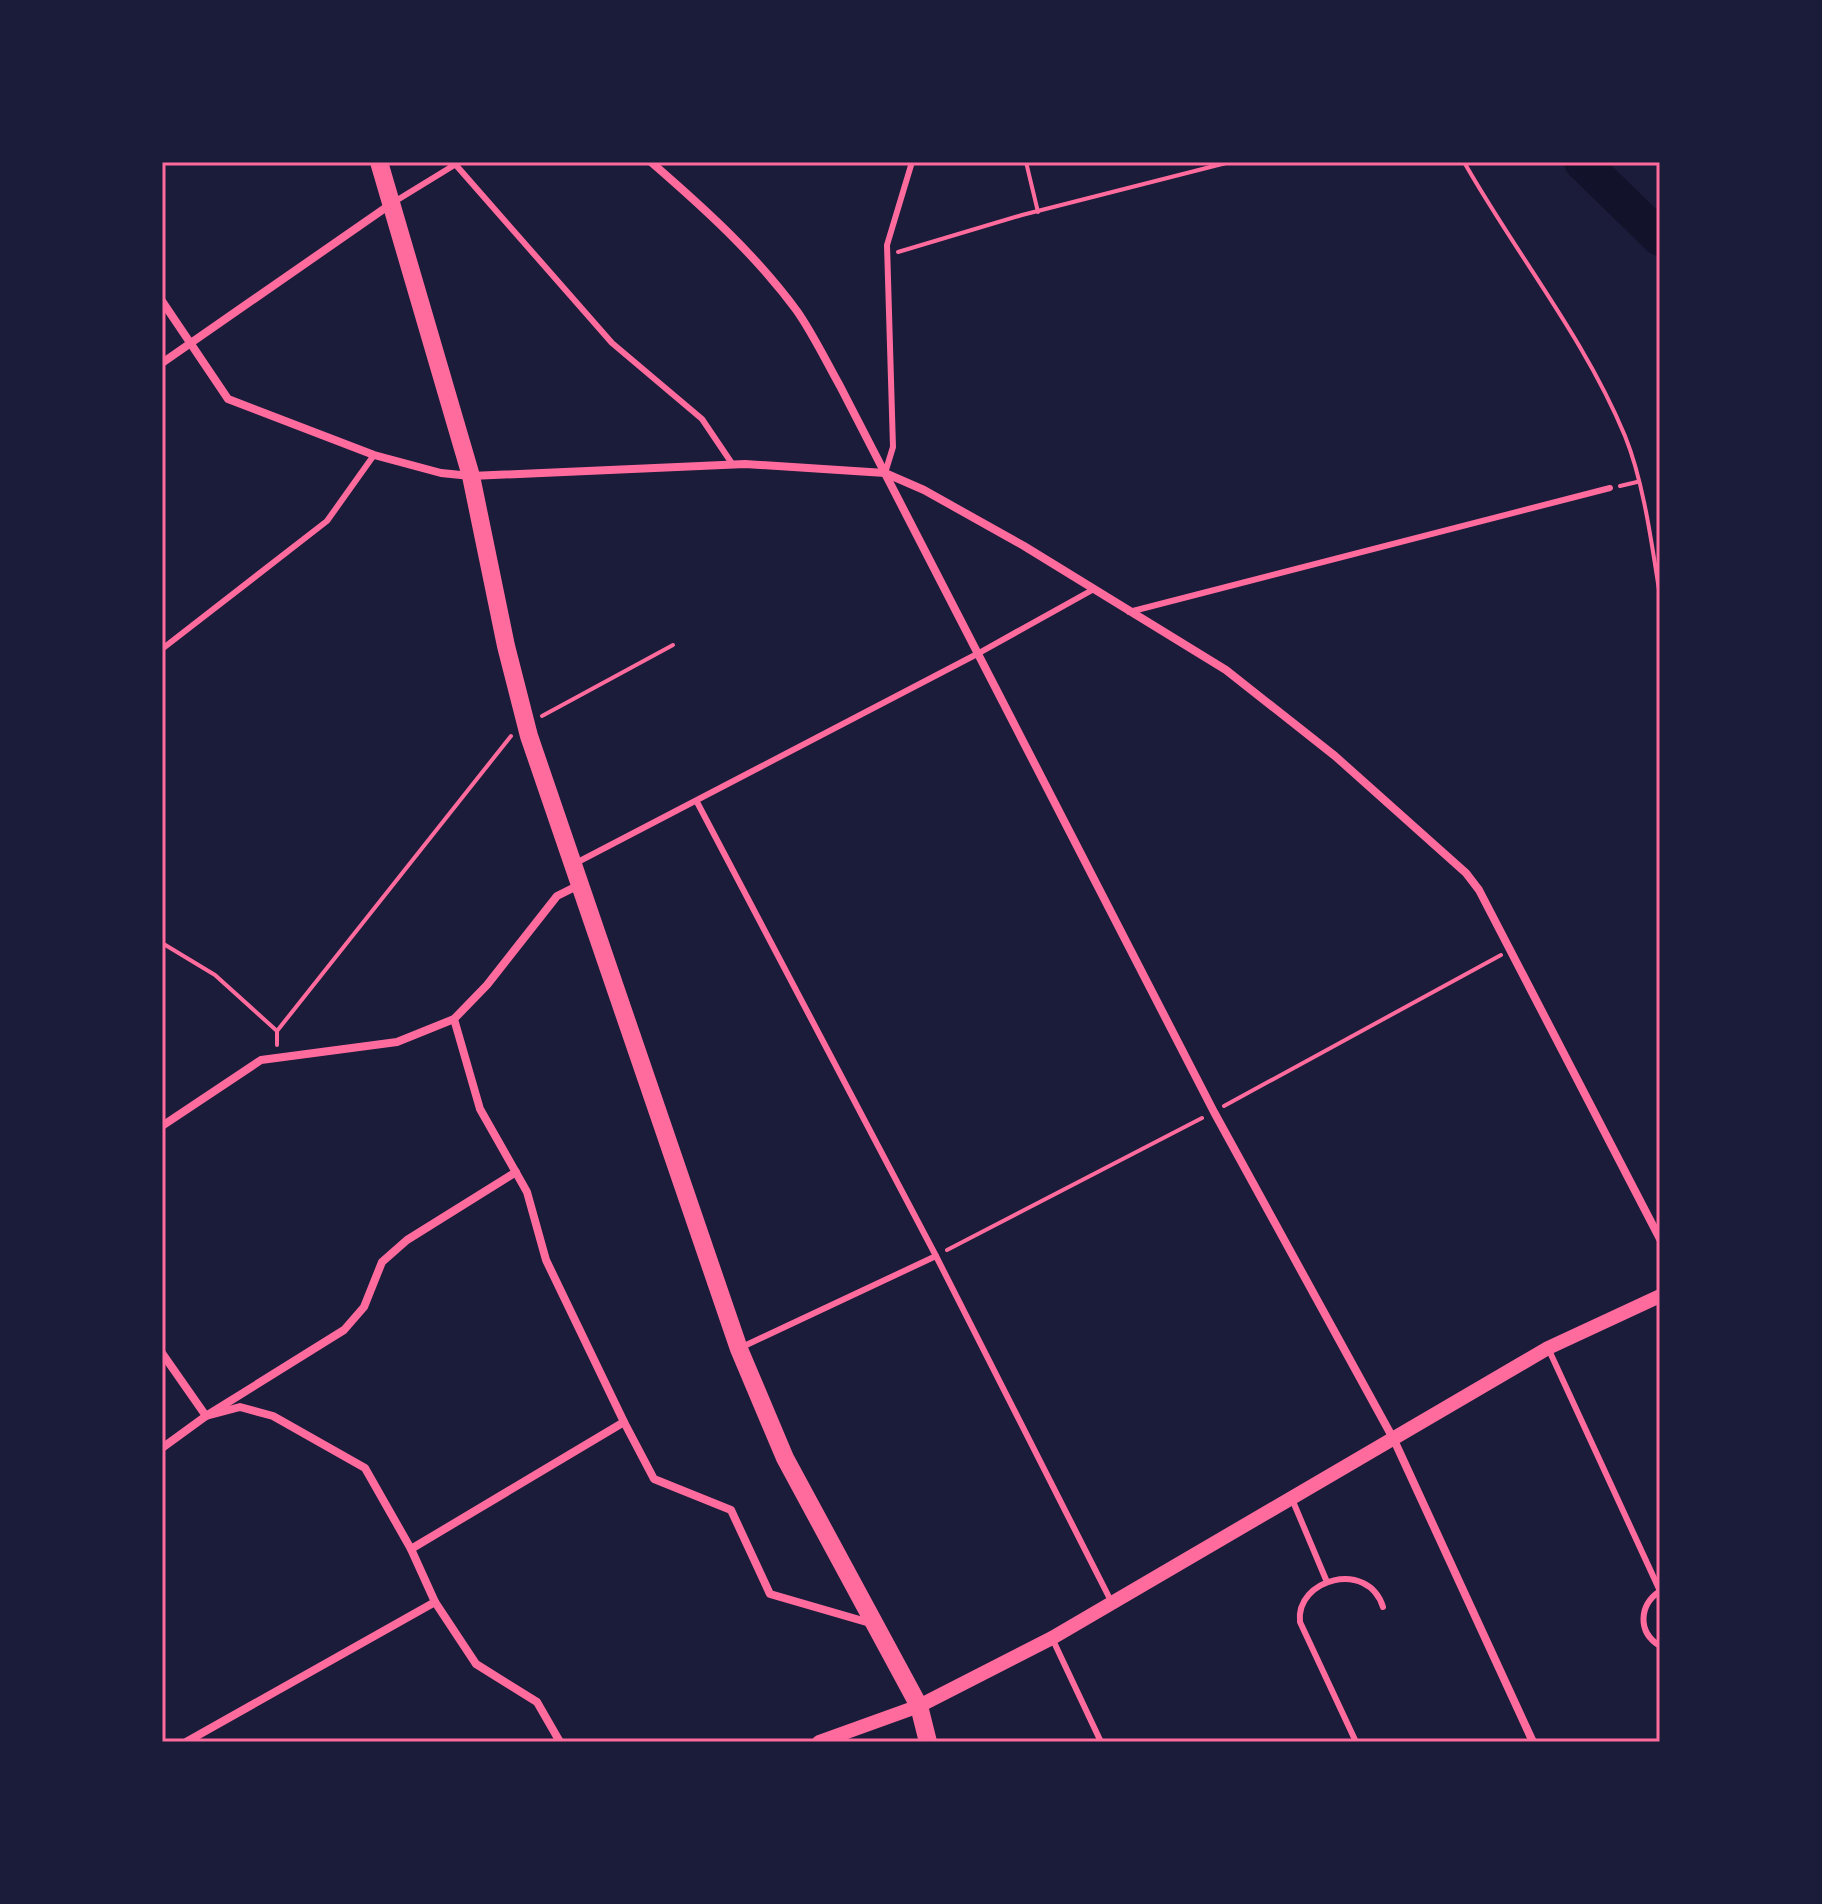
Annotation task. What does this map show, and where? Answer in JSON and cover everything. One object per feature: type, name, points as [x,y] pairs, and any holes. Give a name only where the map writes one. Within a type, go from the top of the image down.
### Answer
[{"type":"main road","points":[[379,162],[471,476],[526,725],[739,1349],[785,1458],[919,1706],[928,1742]]},
{"type":"street","points":[[651,162],[725,226],[799,313],[979,653],[1214,1112],[1394,1440],[1533,1742]]},
{"type":"street","points":[[162,363],[391,204]]},
{"type":"street","points":[[162,301],[228,399],[374,455],[441,473],[471,476],[733,465],[885,473],[924,490],[1024,546],[1226,670],[1335,756],[1446,852],[1479,890],[1660,1239]]},
{"type":"street","points":[[162,1126],[261,1060],[397,1042],[454,1019],[487,985],[557,896],[579,885]]},
{"type":"street","points":[[454,1019],[480,1109],[527,1192],[546,1260],[654,1479],[731,1510],[770,1594],[875,1624]]},
{"type":"street","points":[[162,1448],[206,1416],[344,1330],[364,1307],[382,1262],[407,1240],[516,1172]]},
{"type":"street","points":[[819,1742],[919,1706],[1052,1638],[1548,1348],[1660,1296]]},
{"type":"street","points":[[162,1353],[206,1416]]},
{"type":"street","points":[[206,1416],[240,1407],[273,1416],[365,1468],[411,1549],[435,1602],[476,1664],[537,1702],[560,1742]]},
{"type":"street","points":[[411,1549],[624,1422]]},
{"type":"street","points":[[186,1742],[435,1602]]},
{"type":"lane","points":[[885,473],[893,447],[889,233],[912,162]]},
{"type":"lane","points":[[391,204],[457,163],[612,343],[702,419],[733,465]]},
{"type":"lane","points":[[162,649],[327,521],[374,455]]},
{"type":"lane","points":[[1129,612],[1610,488]]},
{"type":"lane","points":[[572,865],[979,653],[1094,589]]},
{"type":"lane","points":[[697,802],[936,1256],[1112,1604]]},
{"type":"lane","points":[[739,1349],[936,1256]]},
{"type":"lane","points":[[1548,1348],[1660,1591],[1652,1597],[1643,1615],[1648,1636],[1660,1646]]},
{"type":"lane","points":[[1292,1499],[1327,1582]]},
{"type":"lane","points":[[1356,1742],[1300,1622],[1299,1610],[1307,1598],[1327,1582],[1362,1580],[1376,1590],[1383,1607]]},
{"type":"lane","points":[[1052,1638],[1101,1742]]},
{"type":"path","points":[[1026,162],[1038,212]]},
{"type":"path","points":[[888,256],[1038,212],[1230,162]]},
{"type":"path","points":[[1464,162],[1595,374],[1625,437],[1651,540],[1660,596]]},
{"type":"path","points":[[162,943],[215,975],[277,1031],[508,737],[673,645]]},
{"type":"path","points":[[936,1256],[1214,1112],[1510,950]]},
{"type":"waterway","points":[[1582,162],[1660,238]]}]
